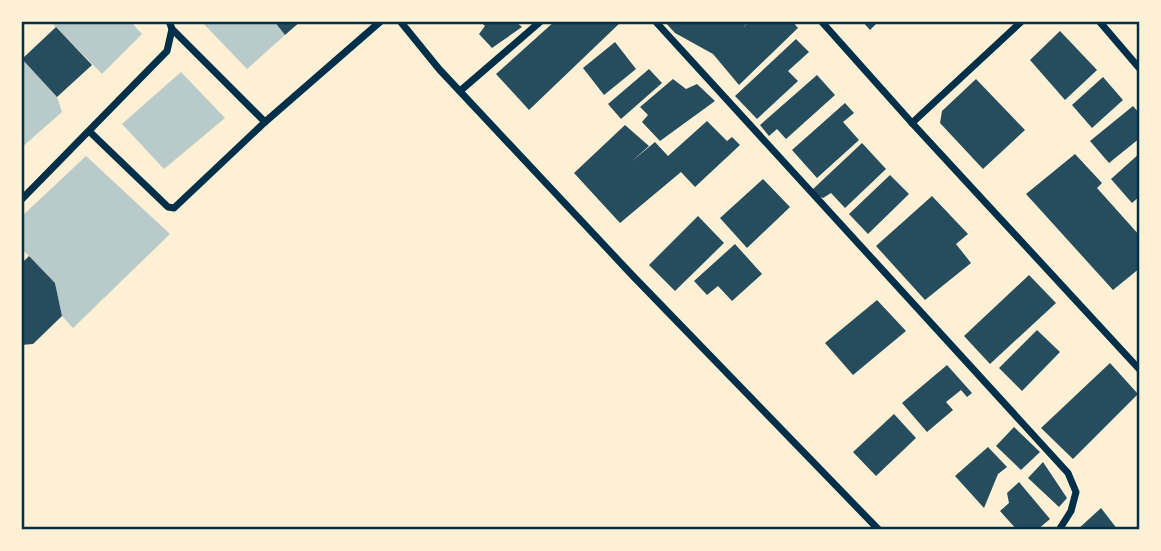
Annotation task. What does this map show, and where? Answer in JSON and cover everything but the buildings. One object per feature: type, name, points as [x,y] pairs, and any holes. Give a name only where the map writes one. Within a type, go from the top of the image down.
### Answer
[{"type":"street","points":[[90,132],[171,208],[381,21]]},
{"type":"street","points":[[400,21],[460,91],[632,275],[879,530]]},
{"type":"street","points":[[460,91],[541,21]]},
{"type":"street","points":[[655,21],[1068,473],[1076,492],[1070,511],[1059,530]]},
{"type":"street","points":[[821,21],[1140,370]]},
{"type":"street","points":[[912,123],[1022,21]]},
{"type":"street","points":[[1099,21],[1140,68]]},
{"type":"street","points":[[171,25],[265,122]]},
{"type":"street","points":[[21,200],[167,51],[171,25]]},
{"type":"shaded area","points":[[50,21],[130,21],[142,34],[102,74]]},
{"type":"shaded area","points":[[201,21],[274,21],[285,35],[247,69]]},
{"type":"shaded area","points":[[21,58],[57,97],[62,112],[21,148]]},
{"type":"shaded area","points":[[181,72],[225,118],[164,169],[122,124]]},
{"type":"shaded area","points":[[86,156],[170,234],[73,328],[62,316],[55,283],[21,248],[21,217]]}]
